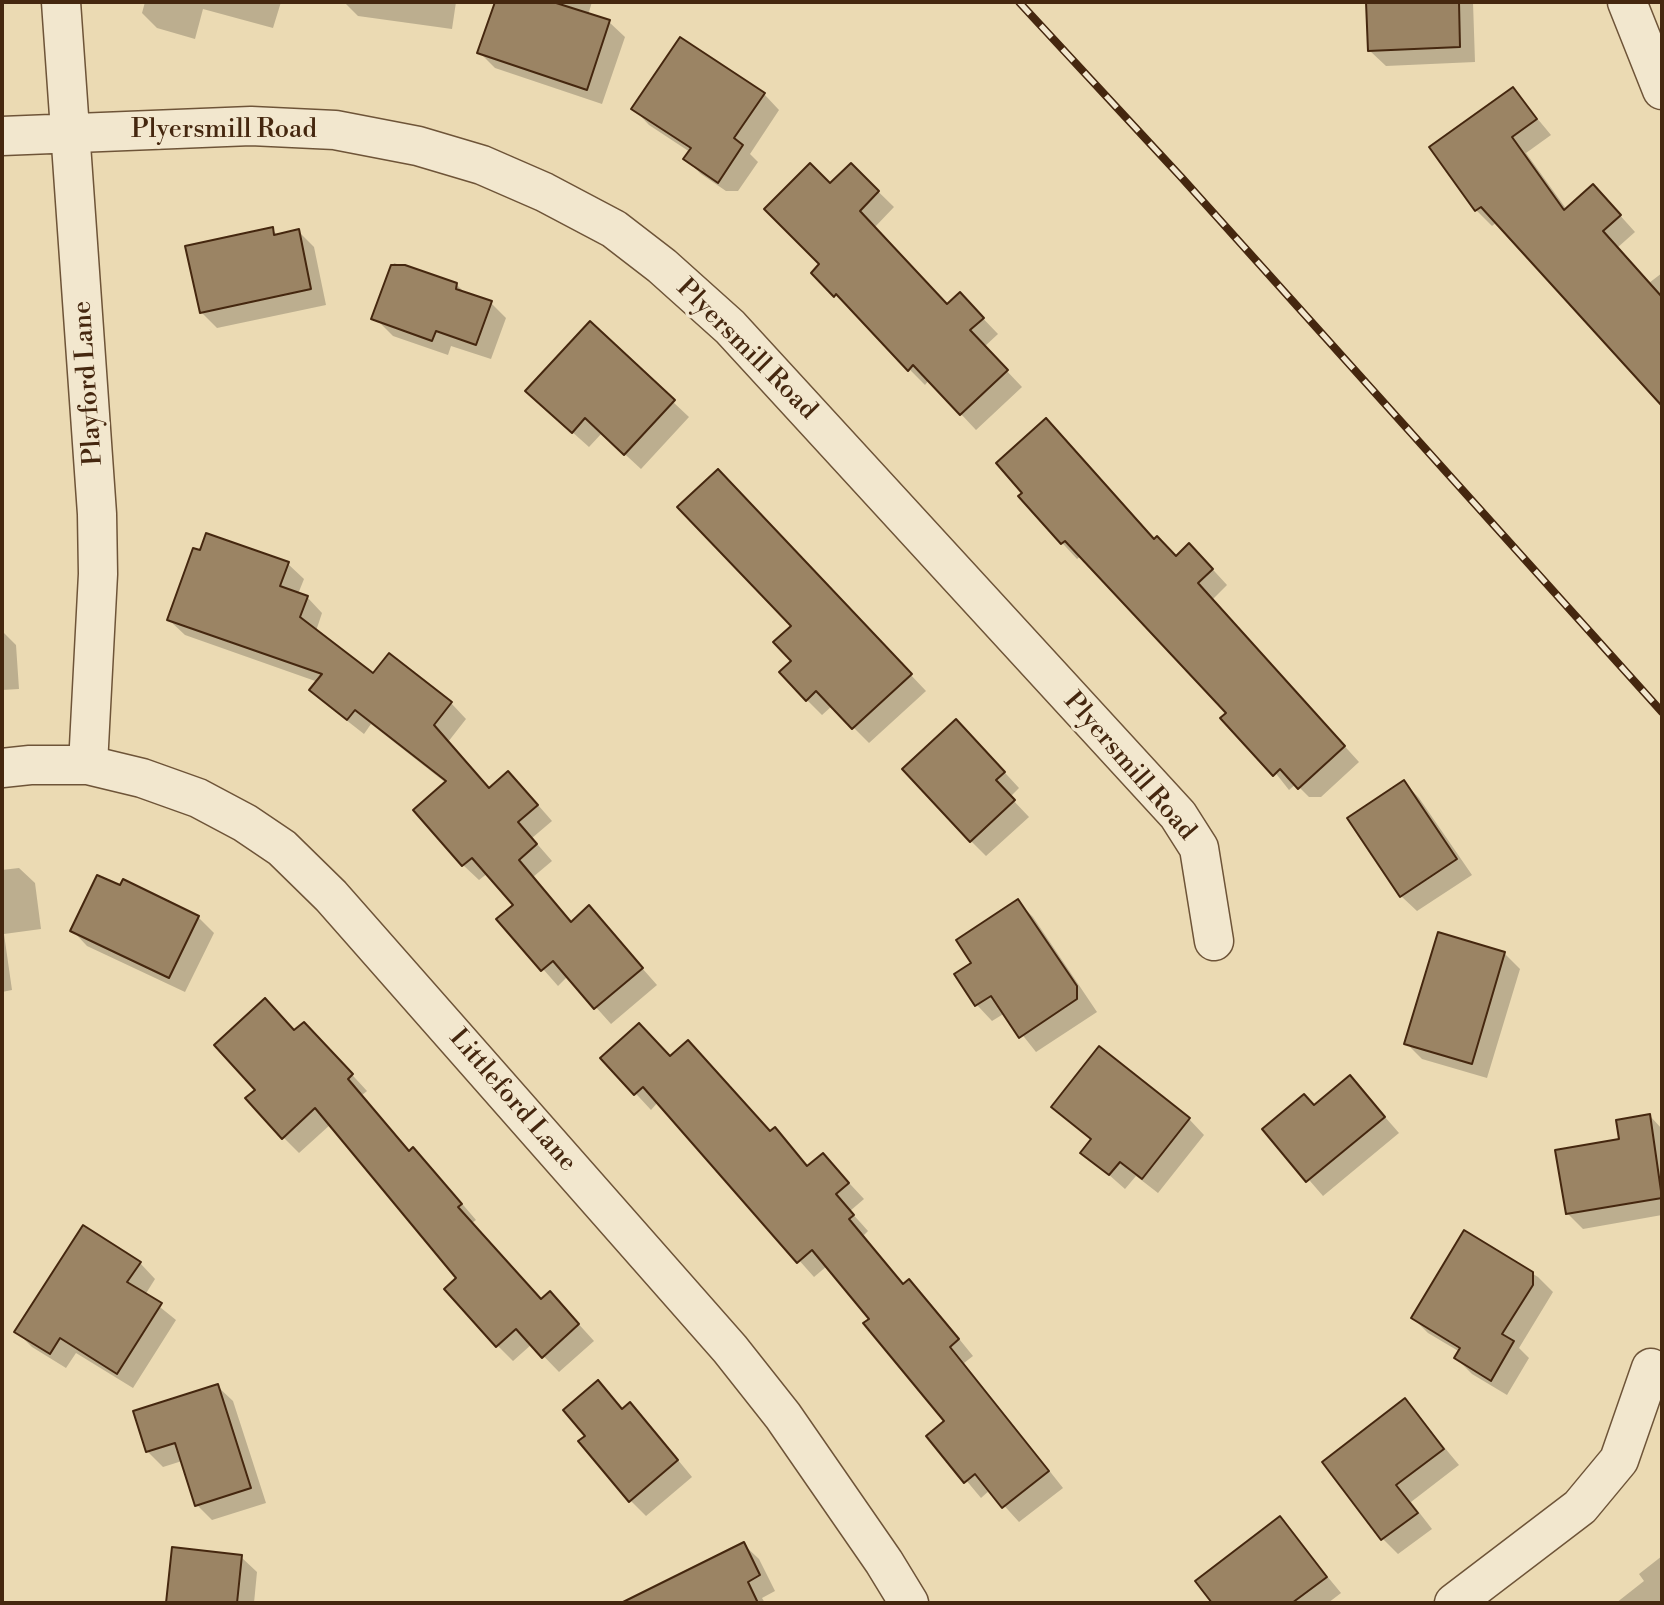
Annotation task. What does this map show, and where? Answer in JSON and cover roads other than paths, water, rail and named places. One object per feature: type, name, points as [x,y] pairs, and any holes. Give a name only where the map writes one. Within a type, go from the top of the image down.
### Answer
[{"type":"street","name":"Playford Lane","points":[[61,2],[97,514],[98,573],[88,765]]},
{"type":"street","points":[[1627,2],[1662,90]]},
{"type":"street","name":"Plyersmill Road","points":[[2,136],[251,126],[335,130],[418,146],[482,165],[544,192],[614,229],[662,266],[730,327],[1178,815],[1199,848],[1214,941]]},
{"type":"street","name":"Littleford Lane","points":[[2,768],[88,765],[142,778],[198,799],[245,823],[282,848],[331,896],[730,1349],[783,1416],[884,1562],[909,1603]]},
{"type":"street","points":[[1454,1603],[1580,1507],[1619,1460],[1651,1368]]},
{"type":"railway","points":[[1019,2],[1182,178],[1662,712]]}]
